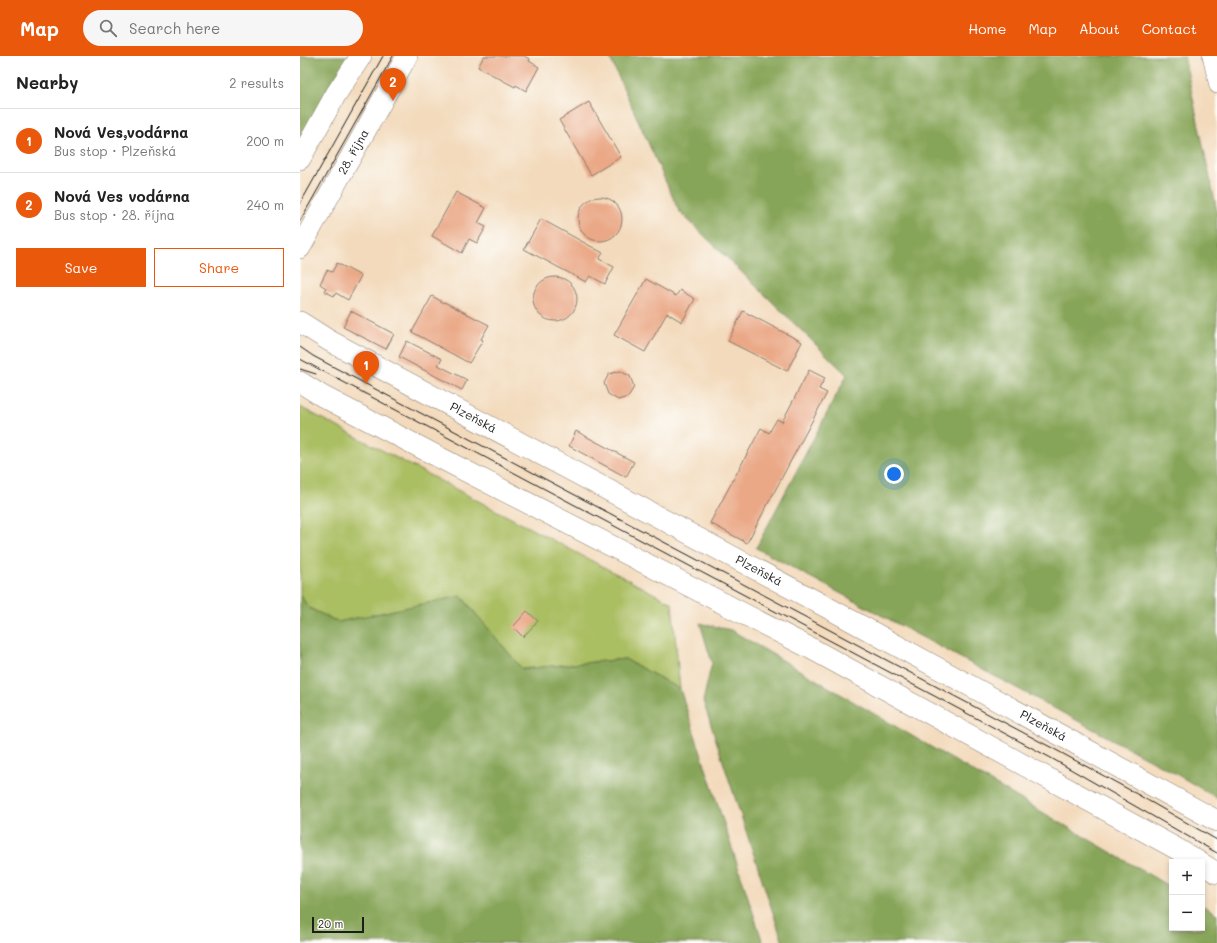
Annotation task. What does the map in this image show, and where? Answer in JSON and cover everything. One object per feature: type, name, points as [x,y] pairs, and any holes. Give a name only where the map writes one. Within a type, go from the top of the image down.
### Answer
[{"type":"main road","points":[[300,159],[336,94],[361,56]]},
{"type":"main road","name":"28. října","points":[[300,248],[406,56]]},
{"type":"main road","name":"Plzeňská","points":[[300,322],[328,340],[832,610],[1217,821]]},
{"type":"main road","points":[[300,382],[322,396],[419,447],[812,648],[1194,859]]},
{"type":"main road","points":[[1205,866],[1217,873]]},
{"type":"street","points":[[1210,56],[1217,86]]},
{"type":"green space","points":[[300,56],[351,56],[300,138]]},
{"type":"green space","points":[[609,56],[1184,56],[1217,211],[1217,798],[1171,771],[756,548],[847,375],[679,211]]},
{"type":"green space","points":[[300,407],[672,603],[680,689],[625,659],[522,669],[461,596],[338,622],[309,608],[300,595]]},
{"type":"green space","points":[[300,595],[309,608],[338,622],[461,596],[522,669],[625,659],[680,689],[763,943],[300,943]]},
{"type":"green space","points":[[700,623],[731,630],[1169,886],[1169,931],[1205,931],[1205,907],[1217,914],[1217,943],[783,943],[703,701],[712,663]]},
{"type":"building","points":[[484,56],[524,56],[539,67],[526,91],[516,85],[515,87],[478,67]]},
{"type":"building","points":[[589,102],[621,157],[591,175],[559,120]]},
{"type":"building","points":[[456,192],[486,208],[478,223],[486,227],[477,243],[469,239],[462,253],[432,236]]},
{"type":"building","points":[[600,197],[612,201],[618,207],[622,219],[618,231],[612,237],[600,241],[588,237],[582,231],[578,219],[582,207],[588,201]]},
{"type":"building","points":[[541,219],[603,253],[599,259],[614,267],[605,284],[590,276],[586,282],[524,249]]},
{"type":"building","points":[[337,263],[361,276],[348,300],[336,293],[334,296],[324,291],[326,288],[320,284],[327,270],[332,272]]},
{"type":"building","points":[[555,277],[567,281],[573,287],[577,299],[573,311],[567,317],[555,321],[543,317],[537,311],[533,299],[537,287],[543,281]]},
{"type":"building","points":[[646,279],[676,296],[680,290],[695,299],[682,322],[667,313],[645,352],[614,335]]},
{"type":"building","points":[[432,296],[489,325],[481,339],[483,340],[469,363],[412,332]]},
{"type":"building","points":[[351,311],[394,334],[386,349],[343,327]]},
{"type":"building","points":[[743,311],[802,342],[787,371],[728,341]]},
{"type":"building","points":[[407,341],[442,359],[438,365],[467,380],[462,390],[399,357]]},
{"type":"building","points":[[809,370],[825,378],[819,389],[827,393],[747,543],[710,523],[761,428],[769,433],[777,419],[782,422]]},
{"type":"building","points":[[620,371],[630,376],[634,387],[628,397],[618,400],[608,394],[604,383],[609,374]]},
{"type":"building","points":[[576,431],[634,462],[626,477],[569,446]]},
{"type":"building","points":[[527,611],[538,621],[523,637],[513,627]]},
{"type":"tram line","points":[[300,204],[383,56]]},
{"type":"tram line","points":[[300,221],[393,56]]},
{"type":"tram line","points":[[300,347],[313,356],[1056,750],[1217,840]]},
{"type":"tram line","points":[[300,359],[1051,758],[1217,853]]},
{"type":"tram line","points":[[300,369],[316,374]]},
{"type":"place","name":"Nová Ves vodárna","points":[[393,101]]},
{"type":"place","name":"Nová Ves,vodárna","points":[[366,384]]}]
